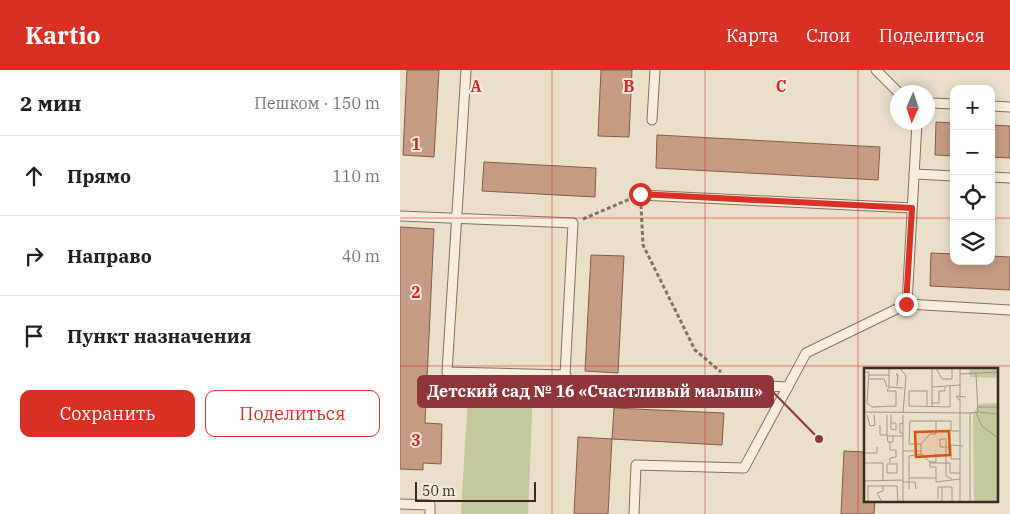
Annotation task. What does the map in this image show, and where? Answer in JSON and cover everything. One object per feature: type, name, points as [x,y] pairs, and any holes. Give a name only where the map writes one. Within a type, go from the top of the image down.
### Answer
[{"type":"lane","points":[[466,70],[447,372],[565,375]]},
{"type":"lane","points":[[652,120],[655,70]]},
{"type":"lane","points":[[876,70],[891,85]]},
{"type":"lane","points":[[935,103],[950,104]]},
{"type":"lane","points":[[995,106],[1010,107]]},
{"type":"lane","points":[[906,304],[917,130]]},
{"type":"lane","points":[[914,174],[950,176]]},
{"type":"lane","points":[[995,177],[1010,178]]},
{"type":"lane","points":[[640,194],[912,208]]},
{"type":"lane","points":[[400,216],[574,223],[565,375],[579,392],[630,394],[658,381],[788,387]]},
{"type":"lane","points":[[634,514],[636,465],[744,468],[806,354],[906,304],[1010,310]]},
{"type":"lane","points":[[400,504],[430,505],[430,514]]},
{"type":"path","points":[[574,223],[640,194],[644,245],[695,350],[737,385]]},
{"type":"green space","points":[[482,384],[526,386],[533,390],[528,514],[461,514],[468,394],[472,388]]},
{"type":"building","points":[[407,70],[439,70],[434,157],[403,155]]},
{"type":"building","points":[[601,70],[632,70],[629,137],[598,136]]},
{"type":"building","points":[[936,122],[950,123],[950,156],[935,155]]},
{"type":"building","points":[[995,125],[1010,126],[1010,158],[995,157]]},
{"type":"building","points":[[657,135],[880,147],[878,180],[656,168]]},
{"type":"building","points":[[484,162],[596,168],[595,197],[482,191]]},
{"type":"building","points":[[400,227],[434,229],[425,423],[442,424],[441,464],[423,463],[423,470],[400,469]]},
{"type":"building","points":[[931,253],[950,254],[950,265],[995,265],[995,256],[1010,257],[1010,290],[930,286]]},
{"type":"building","points":[[591,255],[624,256],[618,373],[585,371]]},
{"type":"building","points":[[614,408],[724,413],[722,445],[612,439]]},
{"type":"building","points":[[578,437],[612,439],[608,514],[574,514]]},
{"type":"building","points":[[844,451],[864,452],[864,502],[875,502],[874,514],[841,514]]},
{"type":"place","name":"Детский сад № 16 «Счастливый малыш»","points":[[819,439]]},
{"type":"route","points":[[640,194],[912,208],[906,304]]}]
